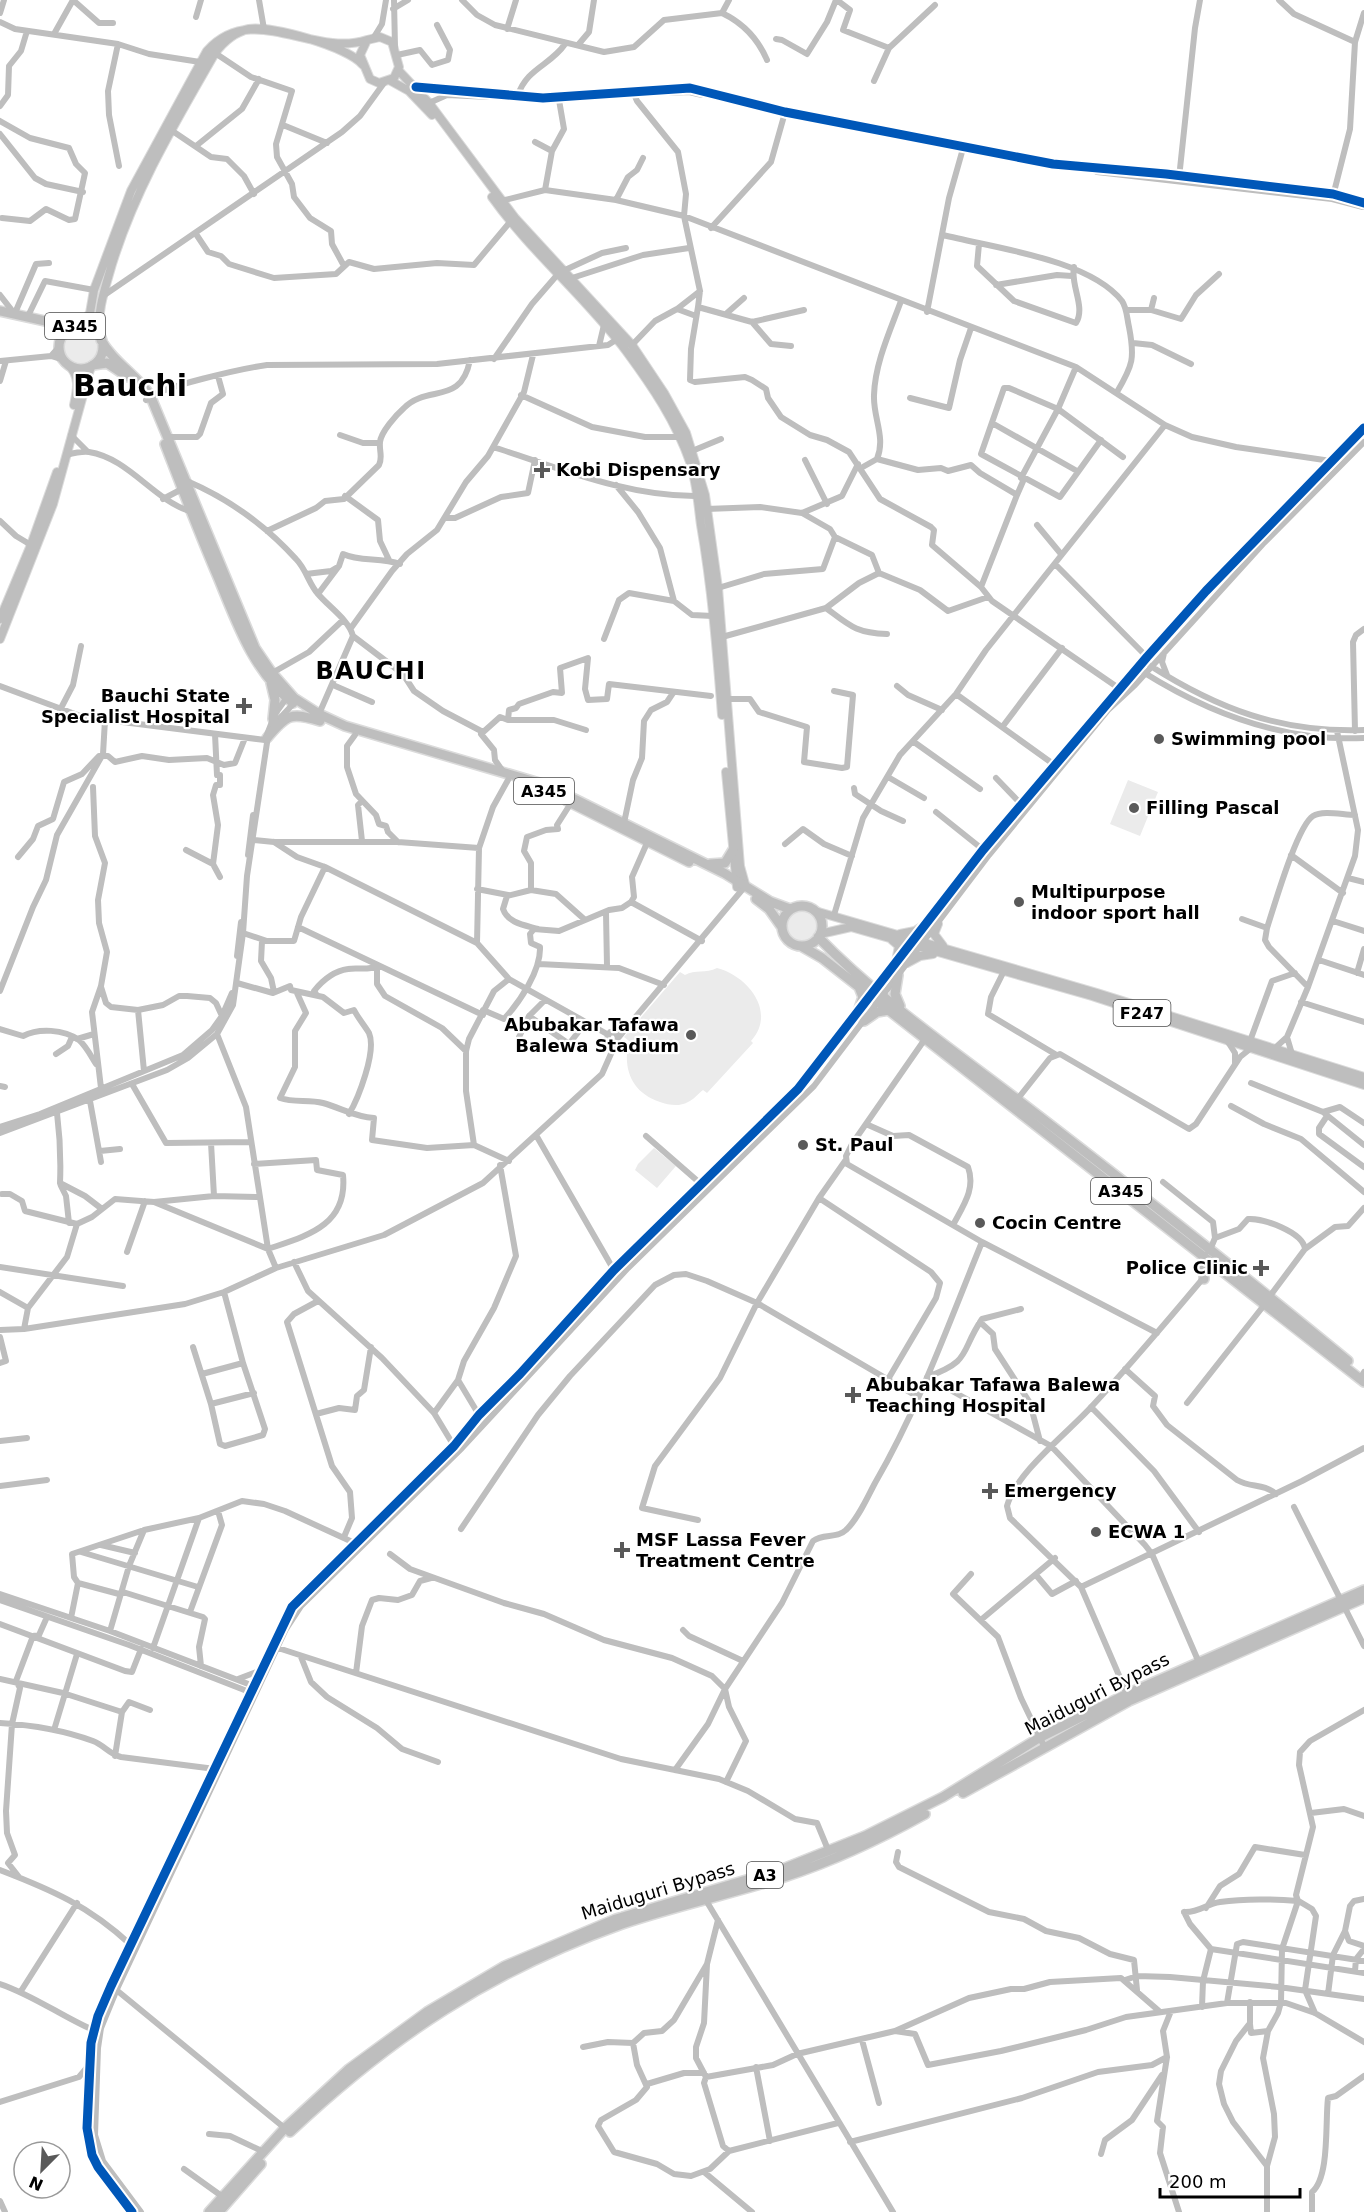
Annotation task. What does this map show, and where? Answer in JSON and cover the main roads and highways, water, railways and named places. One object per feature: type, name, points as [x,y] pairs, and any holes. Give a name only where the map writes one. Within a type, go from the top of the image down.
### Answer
[{"type":"highway","name":"A345","points":[[0,313],[89,327],[100,338],[109,354],[137,378],[168,437],[185,485],[189,511],[243,637],[270,676],[292,698],[320,718],[355,735],[562,792],[704,863],[771,902],[790,909],[803,906],[815,911]]},
{"type":"highway","name":"A345","points":[[0,313],[42,325],[54,331],[66,363],[82,369],[103,362],[112,365],[148,398],[241,618],[270,676]]},
{"type":"highway","name":"A345","points":[[59,344],[63,334],[74,326]]},
{"type":"highway","name":"A345","points":[[92,365],[101,355],[100,338]]},
{"type":"highway","points":[[270,676],[275,700],[273,719]]},
{"type":"highway","points":[[266,739],[282,721],[293,715],[320,718]]},
{"type":"highway","name":"A345","points":[[320,718],[509,777],[570,803],[647,843],[740,885],[769,909],[781,926],[787,940],[822,958],[858,985],[905,1013],[1055,1134],[1364,1375]]},
{"type":"highway","points":[[704,863],[721,865],[728,860],[733,850]]},
{"type":"highway","points":[[781,926],[784,916],[790,909]]},
{"type":"highway","points":[[801,946],[811,944],[819,936],[821,920],[815,911]]},
{"type":"highway","name":"A345","points":[[819,936],[835,956],[877,995],[889,1010],[925,1039],[1015,1102]]},
{"type":"highway","points":[[898,975],[895,994],[905,1013]]},
{"type":"highway","points":[[858,985],[863,997],[861,1018],[889,1010]]},
{"type":"highway","points":[[1204,1279],[1207,1253]]},
{"type":"highway","name":"Maiduguri Bypass","points":[[1342,1604],[1364,1590]]},
{"type":"highway","name":"Maiduguri Bypass","points":[[704,1897],[829,1852],[943,1797],[1127,1694],[1342,1604],[1364,1598]]},
{"type":"highway","name":"Maiduguri Bypass","points":[[219,2212],[313,2100],[466,1987],[532,1953],[616,1919],[786,1876],[867,1844],[977,1785],[1042,1742],[1200,1665]]},
{"type":"highway","name":"Maiduguri Bypass","points":[[209,2212],[287,2130]]},
{"type":"main road","points":[[74,326],[87,318],[93,305],[94,290],[131,191],[200,62],[213,42],[226,30],[246,22],[343,43],[371,38],[389,40],[396,53],[399,70],[429,103],[501,201],[604,325],[632,345],[664,393],[692,451],[706,509],[718,588],[740,885]]},
{"type":"main road","points":[[100,338],[98,316],[102,297],[137,194],[214,53],[223,42],[238,33],[263,25],[346,52],[363,65]]},
{"type":"main road","points":[[371,38],[361,51],[363,65],[369,77],[376,82],[387,82],[410,91],[436,119],[510,222],[562,272],[572,278],[619,337],[659,397],[690,462],[698,496],[713,616],[733,850],[740,885]]},
{"type":"main road","points":[[387,82],[399,70]]},
{"type":"main road","points":[[0,619],[31,545],[54,480],[75,401],[77,381],[75,372],[66,363]]},
{"type":"main road","points":[[0,639],[47,521],[92,365]]},
{"type":"main road","name":"F247","points":[[815,911],[1218,1034],[1340,1074],[1364,1077]]},
{"type":"main road","points":[[896,962],[899,946],[894,936],[910,932],[926,924]]},
{"type":"main road","points":[[907,963],[920,956],[946,951],[935,938],[938,924]]},
{"type":"main road","name":"F247","points":[[819,936],[851,927],[894,936]]},
{"type":"main road","name":"F247","points":[[946,951],[1004,971],[1218,1034],[1228,1042],[1292,1054],[1364,1085]]},
{"type":"place","name":"Kobi Dispensary","points":[[542,470]]},
{"type":"place","name":"Bauchi State Specialist Hospital","points":[[244,706]]},
{"type":"place","name":"Swimming pool","points":[[1159,739]]},
{"type":"place","name":"Filling Pascal","points":[[1134,808]]},
{"type":"place","name":"Multipurpose indoor sport hall","points":[[1019,902]]},
{"type":"place","name":"Abubakar Tafawa Balewa Stadium","points":[[691,1035]]},
{"type":"place","name":"St. Paul","points":[[803,1145]]},
{"type":"place","name":"Cocin Centre","points":[[980,1223]]},
{"type":"place","name":"Police Clinic","points":[[1261,1268]]},
{"type":"place","name":"Abubakar Tafawa Balewa Teaching Hospital","points":[[853,1395]]},
{"type":"place","name":"Emergency","points":[[990,1491]]},
{"type":"place","name":"ECWA 1","points":[[1096,1532]]},
{"type":"place","name":"MSF Lassa Fever Treatment Centre","points":[[622,1550]]},
{"type":"district","name":"Bauchi","points":[[130,386]]},
{"type":"district","name":"BAUCHI","points":[[371,671]]}]
